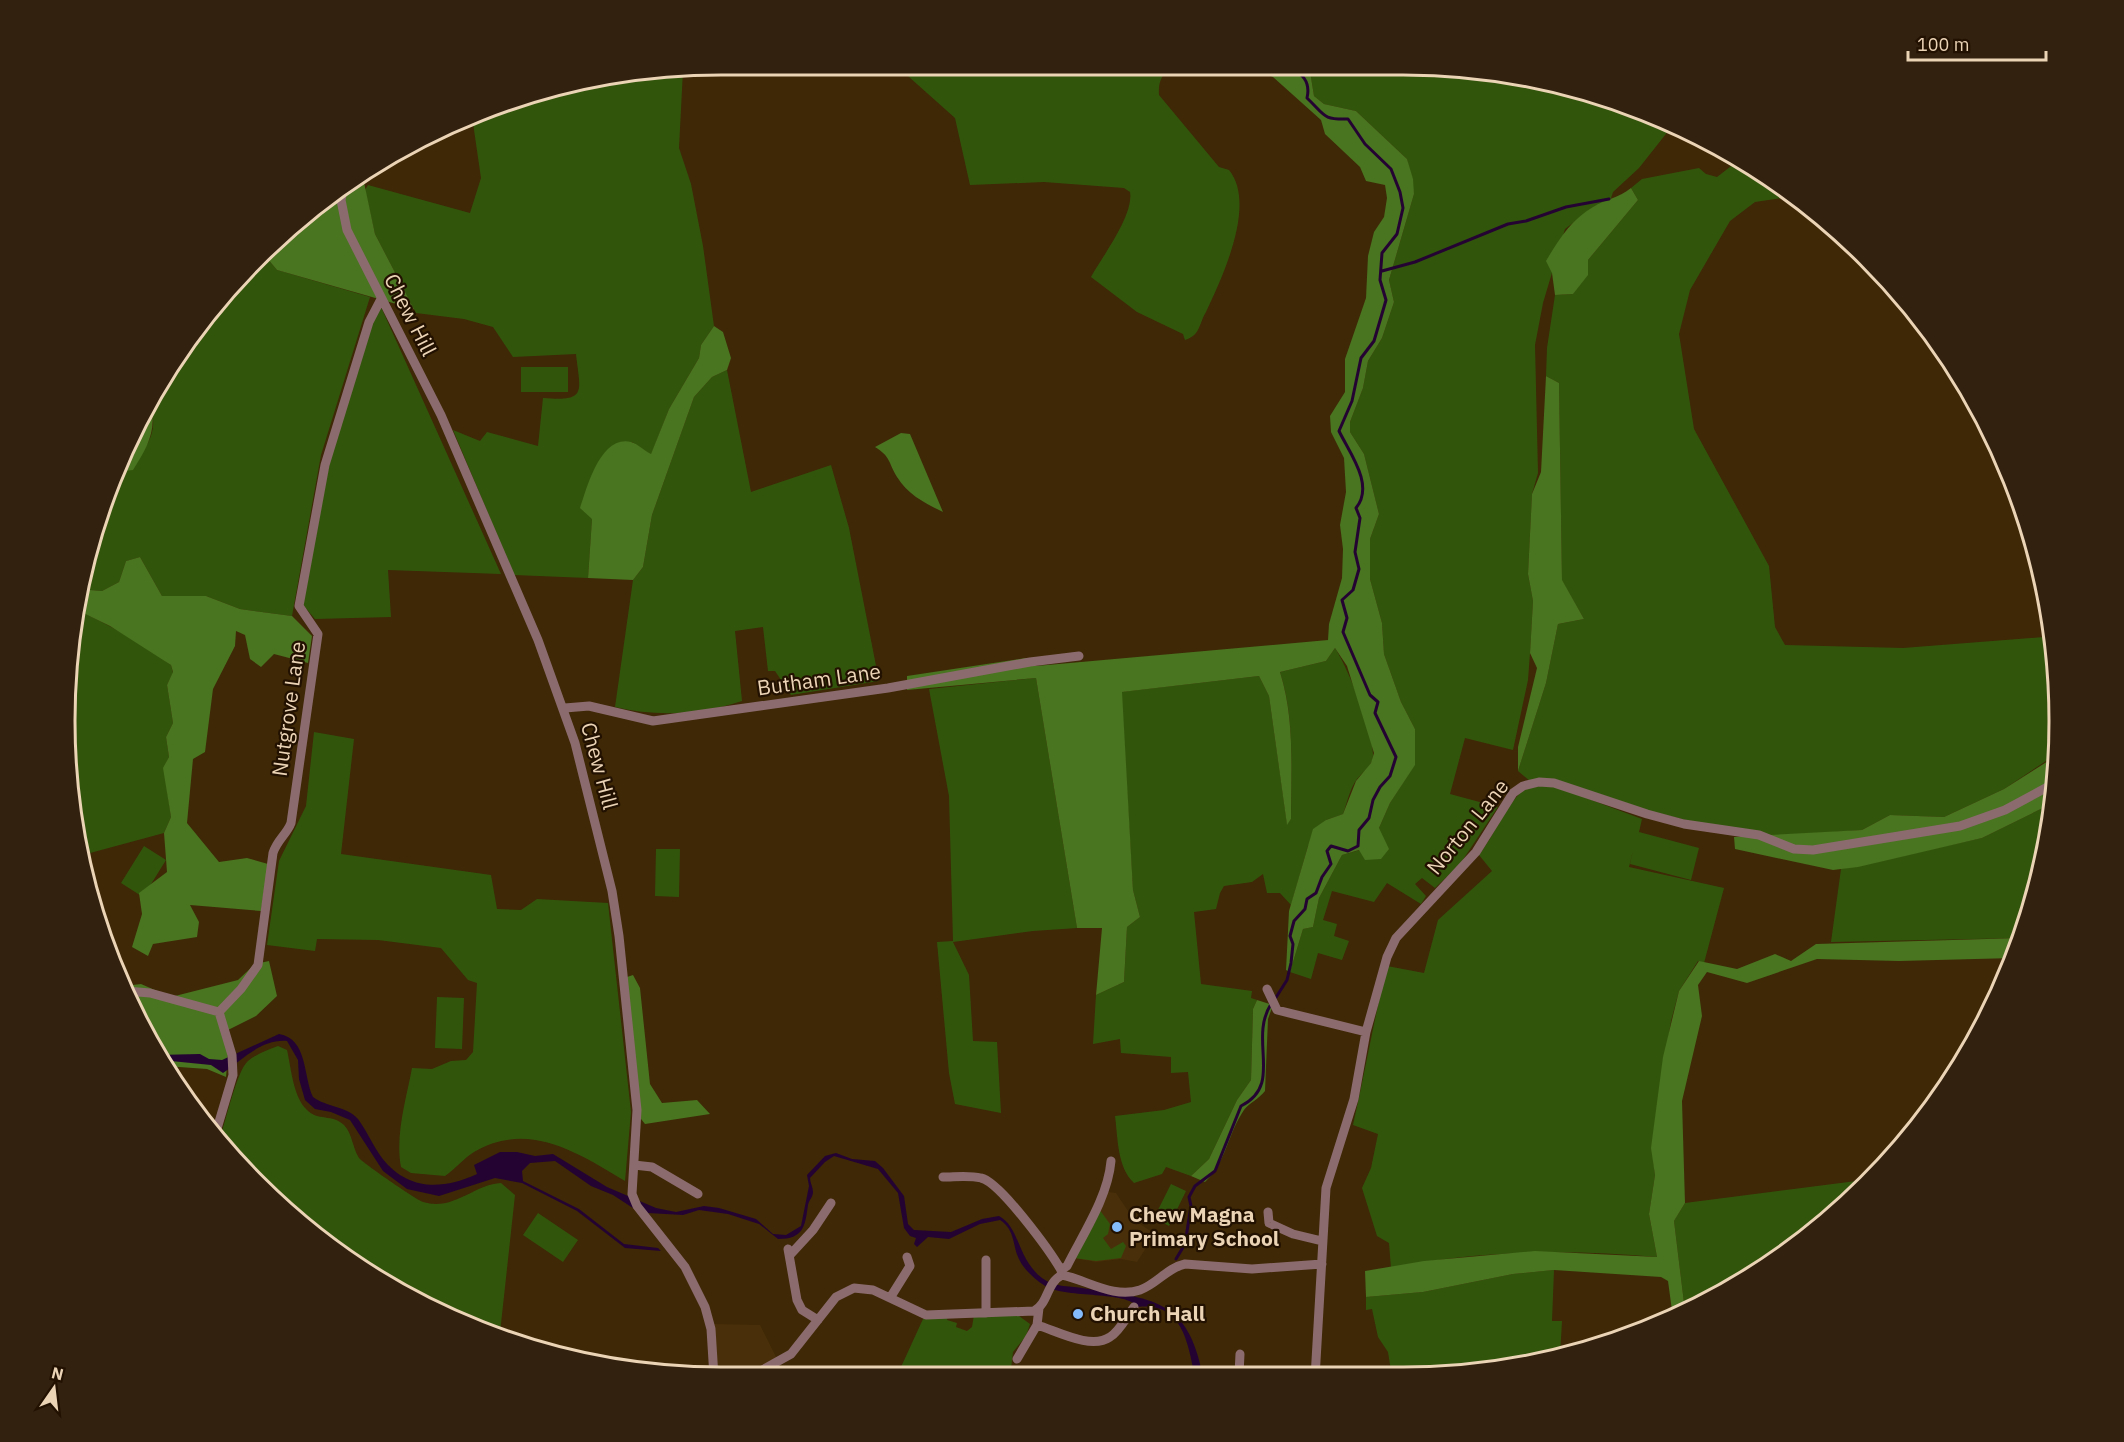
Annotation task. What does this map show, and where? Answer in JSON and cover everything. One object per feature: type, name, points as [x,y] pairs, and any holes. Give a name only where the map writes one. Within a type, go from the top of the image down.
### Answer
[{"type":"street","name":"Chew Hill","points":[[341,199],[347,230],[441,415],[565,708],[612,891],[637,1110],[631,1186],[637,1206],[685,1267],[705,1307],[711,1329],[713,1367]]},
{"type":"street","name":"Nutgrove Lane","points":[[219,1012],[241,989],[258,965],[273,853],[276,842],[291,823],[318,634],[299,606],[325,465],[369,322],[381,299]]},
{"type":"street","name":"Butham Lane","points":[[565,708],[589,706],[653,721],[888,688],[1079,656]]},
{"type":"street","name":"Norton Lane","points":[[1316,1367],[1326,1188],[1359,1080],[1366,1032],[1387,957],[1396,938],[1476,852],[1513,793],[1523,786],[1539,782],[1554,783],[1647,814],[1693,825],[1759,835],[1794,849],[1813,850],[1960,826],[2005,810],[2045,788]]},
{"type":"street","points":[[135,992],[150,993],[219,1012],[232,1055],[233,1075],[218,1126]]},
{"type":"street","points":[[1268,993],[1276,1008],[1366,1032]]},
{"type":"street","points":[[1017,1359],[1037,1325],[1039,1308],[1048,1290],[1067,1266],[1098,1203],[1109,1177],[1111,1161]]},
{"type":"street","points":[[634,1165],[652,1167],[698,1194]]},
{"type":"street","points":[[960,1166],[960,1177]]},
{"type":"street","points":[[687,1187],[693,1177]]},
{"type":"street","points":[[943,1177],[980,1178],[994,1186],[1042,1241],[1062,1273],[1100,1288],[1136,1291],[1146,1287],[1166,1271],[1185,1264],[1243,1269],[1322,1264]]},
{"type":"street","points":[[818,1320],[802,1310],[797,1300],[789,1252],[813,1230],[831,1203]]},
{"type":"street","points":[[1268,1212],[1269,1223],[1300,1236],[1322,1241]]},
{"type":"street","points":[[891,1298],[910,1266],[908,1257]]},
{"type":"street","points":[[986,1260],[986,1313]]},
{"type":"street","points":[[986,1273],[998,1273]]},
{"type":"street","points":[[767,1367],[791,1354],[828,1305],[844,1291],[864,1288],[926,1315],[1039,1308]]},
{"type":"street","points":[[1037,1325],[1079,1339],[1098,1341],[1111,1337],[1134,1307]]},
{"type":"street","points":[[1239,1367],[1240,1354]]},
{"type":"shaded area","points":[[279,1034],[288,1037],[300,1051],[313,1097],[353,1115],[392,1169],[414,1182],[426,1184],[451,1183],[477,1174],[474,1165],[500,1152],[517,1152],[535,1156],[553,1154],[607,1187],[656,1208],[676,1212],[704,1206],[719,1208],[756,1219],[773,1234],[786,1235],[801,1226],[809,1186],[807,1175],[825,1156],[836,1153],[852,1159],[875,1161],[904,1196],[908,1224],[914,1230],[951,1232],[982,1219],[999,1216],[1011,1228],[1028,1262],[1047,1281],[1061,1286],[1128,1295],[1147,1300],[1177,1317],[1188,1331],[1200,1367],[1193,1367],[1181,1328],[1165,1311],[1153,1307],[1138,1307],[1122,1299],[1068,1293],[1047,1287],[1040,1282],[1022,1265],[1009,1229],[1000,1220],[980,1224],[949,1239],[928,1237],[917,1247],[914,1244],[916,1238],[910,1236],[904,1228],[898,1193],[878,1169],[834,1156],[825,1162],[810,1178],[813,1194],[802,1230],[793,1237],[778,1239],[759,1224],[728,1214],[699,1210],[683,1215],[636,1210],[613,1195],[591,1186],[555,1161],[530,1163],[522,1171],[523,1181],[579,1209],[624,1244],[658,1248],[661,1251],[625,1248],[577,1211],[522,1183],[495,1178],[439,1196],[407,1189],[383,1171],[350,1120],[331,1112],[315,1109],[305,1100],[299,1079],[298,1060],[287,1041],[269,1043],[260,1047],[223,1073],[211,1065],[172,1061],[169,1055],[200,1054],[209,1059],[222,1060]]},
{"type":"shaded area","name":"Chew Magna Primary School","points":[[1108,1192],[1116,1193],[1134,1220],[1155,1234],[1137,1262],[1121,1259],[1096,1262],[1074,1258]]},
{"type":"shaded area","points":[[712,1324],[760,1325],[781,1367],[721,1367],[718,1367]]},
{"type":"green space","points":[[907,75],[1164,75],[1159,86],[1159,95],[1219,167],[1229,170],[1237,184],[1238,221],[1234,241],[1228,261],[1195,334],[1185,340],[1183,334],[1137,312],[1091,277],[1122,224],[1130,201],[1130,192],[1124,188],[1044,182],[970,185],[955,118]]},
{"type":"green space","points":[[1269,75],[1311,75],[1314,96],[1324,104],[1356,111],[1407,159],[1413,179],[1414,194],[1389,280],[1394,302],[1382,338],[1368,361],[1363,388],[1350,422],[1350,432],[1364,454],[1379,514],[1370,539],[1370,579],[1382,623],[1384,654],[1401,702],[1415,729],[1415,765],[1390,803],[1379,828],[1389,849],[1381,859],[1365,860],[1359,850],[1342,855],[1319,898],[1313,927],[1303,929],[1290,972],[1286,970],[1289,911],[1313,829],[1326,820],[1343,814],[1356,781],[1371,763],[1374,753],[1347,666],[1335,648],[1326,661],[1280,672],[1288,708],[1291,745],[1291,819],[1287,825],[1269,696],[1259,676],[1122,692],[1133,890],[1140,917],[1127,927],[1124,982],[1096,995],[1102,928],[1077,928],[1036,678],[907,690],[907,676],[1026,658],[1036,666],[1328,640],[1329,624],[1342,578],[1343,549],[1340,525],[1346,492],[1344,458],[1331,432],[1330,416],[1345,392],[1345,359],[1366,298],[1368,256],[1374,232],[1384,217],[1387,198],[1385,185],[1366,181],[1360,167],[1325,134],[1321,120]]},
{"type":"green space","points":[[1311,75],[1445,76],[1529,87],[1570,97],[1611,109],[1667,132],[1639,168],[1613,192],[1610,201],[1595,206],[1565,229],[1543,303],[1535,345],[1538,473],[1532,494],[1528,574],[1533,601],[1528,680],[1513,750],[1465,738],[1450,794],[1498,807],[1460,864],[1435,888],[1422,878],[1415,884],[1426,896],[1421,904],[1387,883],[1374,902],[1332,891],[1323,920],[1337,924],[1334,936],[1349,941],[1342,960],[1318,953],[1311,979],[1290,972],[1303,929],[1313,927],[1319,898],[1342,855],[1360,850],[1379,828],[1390,803],[1415,764],[1415,729],[1401,702],[1384,654],[1382,623],[1370,579],[1370,539],[1379,514],[1364,454],[1350,432],[1350,422],[1363,388],[1368,361],[1382,338],[1394,302],[1389,280],[1414,194],[1407,159],[1356,111],[1324,104],[1314,96]]},
{"type":"green space","points":[[683,76],[679,148],[691,184],[703,246],[714,326],[701,345],[699,358],[669,409],[651,455],[632,442],[592,519],[588,578],[514,575],[453,430],[480,441],[487,432],[538,446],[543,398],[568,398],[578,392],[576,354],[513,357],[493,327],[464,319],[416,313],[375,234],[365,190],[368,185],[470,213],[481,178],[473,124],[513,109],[595,87]]},
{"type":"green space","points":[[1732,166],[1782,198],[1755,202],[1730,221],[1690,290],[1679,334],[1694,429],[1769,566],[1775,627],[1785,645],[1903,648],[2043,637],[2048,679],[2048,760],[2004,789],[1944,817],[1890,815],[1862,830],[1768,836],[1686,820],[1530,781],[1518,771],[1546,683],[1558,624],[1584,619],[1562,581],[1559,383],[1546,376],[1547,348],[1555,295],[1573,294],[1588,260],[1638,200],[1631,188],[1642,179],[1699,168],[1706,174],[1717,177]]},
{"type":"green space","points":[[364,183],[375,234],[414,309],[277,270],[268,260],[328,208]]},
{"type":"green space","points":[[1631,188],[1638,200],[1588,260],[1588,275],[1573,294],[1555,295],[1552,273],[1546,261],[1561,238],[1585,212]]},
{"type":"green space","points":[[268,260],[277,270],[370,297],[321,455],[292,616],[240,609],[206,596],[162,596],[140,557],[126,561],[119,582],[102,591],[88,590],[109,513],[127,468],[148,443],[153,418],[162,398],[184,362],[208,328]]},
{"type":"green space","points":[[381,307],[501,574],[388,570],[391,617],[315,619],[303,605],[329,465],[371,323]]},
{"type":"green space","points":[[714,326],[723,332],[731,358],[727,370],[712,377],[694,397],[652,515],[643,567],[633,580],[588,578],[592,519],[580,508],[596,465],[611,447],[620,442],[634,443],[651,454],[669,409],[699,358],[701,345]]},
{"type":"green space","points":[[521,367],[568,367],[568,392],[521,392]]},
{"type":"green space","points":[[727,370],[751,492],[831,465],[849,528],[879,681],[791,695],[775,671],[768,671],[763,627],[735,631],[742,701],[711,709],[679,713],[647,712],[615,707],[633,580],[643,567],[652,515],[694,397],[712,377]]},
{"type":"green space","points":[[1546,376],[1559,383],[1562,580],[1584,619],[1558,624],[1546,683],[1518,771],[1518,747],[1537,668],[1530,653],[1533,601],[1528,574],[1532,494],[1541,472]]},
{"type":"green space","points":[[152,416],[153,424],[149,440],[133,470],[125,471]]},
{"type":"green space","points":[[901,433],[910,434],[943,512],[923,502],[906,489],[887,457],[875,447]]},
{"type":"green space","points":[[140,557],[162,596],[206,596],[240,609],[292,616],[312,636],[308,663],[274,654],[261,667],[250,659],[245,635],[236,631],[235,646],[213,689],[205,752],[193,759],[187,823],[219,862],[247,858],[268,864],[261,911],[190,905],[199,922],[197,937],[153,944],[148,956],[132,947],[142,914],[139,893],[167,872],[164,833],[171,817],[163,768],[169,757],[166,737],[173,723],[167,685],[173,672],[171,665],[110,626],[84,614],[88,590],[102,591],[119,582],[126,561]]},
{"type":"green space","points":[[84,614],[149,649],[171,665],[173,673],[167,685],[173,723],[166,737],[169,757],[164,768],[171,817],[164,833],[89,853],[76,763],[75,721],[76,679]]},
{"type":"green space","points":[[1335,648],[1354,687],[1367,722],[1373,751],[1372,761],[1357,779],[1343,814],[1326,820],[1308,846],[1291,905],[1280,893],[1267,893],[1263,874],[1252,882],[1224,886],[1216,909],[1194,912],[1201,984],[1252,991],[1251,998],[1257,1000],[1253,1009],[1251,1080],[1237,1100],[1209,1159],[1191,1176],[1166,1167],[1162,1174],[1134,1183],[1121,1161],[1115,1116],[1164,1110],[1191,1102],[1188,1072],[1171,1073],[1171,1057],[1121,1053],[1120,1039],[1093,1044],[1096,995],[1124,982],[1127,927],[1140,917],[1133,890],[1121,692],[1259,676],[1269,696],[1287,824],[1291,819],[1291,744],[1288,707],[1280,672],[1326,661]]},
{"type":"green space","points":[[1036,678],[1077,928],[1033,931],[953,942],[969,975],[973,1041],[997,1042],[1001,1113],[955,1104],[949,1073],[937,942],[953,941],[949,796],[929,689]]},
{"type":"green space","points":[[314,732],[354,739],[341,854],[491,875],[497,909],[521,910],[537,899],[608,903],[631,1112],[625,1181],[571,1151],[533,1140],[514,1139],[494,1143],[470,1154],[445,1176],[411,1173],[401,1167],[400,1130],[412,1068],[432,1069],[451,1061],[466,1060],[473,1052],[477,983],[468,980],[441,948],[378,940],[317,939],[315,951],[267,945],[279,861],[306,806]]},
{"type":"green space","points":[[2048,761],[2043,808],[1982,838],[1858,867],[1833,870],[1735,849],[1734,837],[1862,830],[1890,815],[1944,817],[2004,789]]},
{"type":"green space","points":[[1542,786],[1554,786],[1642,819],[1639,832],[1699,848],[1691,880],[1630,864],[1633,851],[1629,867],[1724,888],[1704,963],[1698,961],[1679,991],[1671,1021],[1652,1148],[1655,1175],[1649,1214],[1657,1257],[1557,1252],[1490,1254],[1391,1268],[1389,1243],[1377,1236],[1362,1188],[1371,1168],[1378,1134],[1353,1125],[1387,966],[1424,973],[1438,920],[1492,871],[1479,855],[1507,810],[1523,791]]},
{"type":"green space","points":[[2043,808],[2037,847],[2011,938],[1831,942],[1841,869],[1982,838]]},
{"type":"green space","points":[[144,846],[166,860],[143,897],[121,883]]},
{"type":"green space","points":[[656,849],[680,849],[679,897],[655,896]]},
{"type":"green space","points":[[2011,938],[2004,958],[1899,961],[1817,959],[1747,983],[1707,972],[1698,985],[1702,1016],[1682,1101],[1685,1203],[1674,1221],[1684,1302],[1672,1308],[1668,1281],[1661,1277],[1554,1270],[1513,1274],[1423,1292],[1366,1297],[1365,1271],[1424,1261],[1535,1251],[1657,1257],[1649,1214],[1655,1175],[1651,1148],[1663,1057],[1679,991],[1699,961],[1737,969],[1775,954],[1791,961],[1816,944]]},
{"type":"green space","points":[[269,961],[277,996],[256,1016],[226,1031],[228,1054],[226,1077],[207,1069],[176,1067],[132,985],[141,984],[171,997],[238,980],[255,964]]},
{"type":"green space","points":[[633,975],[640,988],[650,1084],[662,1103],[697,1100],[710,1114],[645,1124],[641,1119],[627,977]]},
{"type":"green space","points":[[437,997],[464,998],[462,1049],[435,1048]]},
{"type":"green space","points":[[1257,1000],[1273,1005],[1268,1019],[1265,1091],[1244,1110],[1218,1166],[1205,1182],[1191,1176],[1209,1159],[1237,1100],[1251,1080],[1253,1009]]},
{"type":"green space","points":[[278,1046],[287,1050],[296,1090],[307,1110],[344,1125],[359,1158],[410,1195],[424,1202],[445,1203],[501,1183],[515,1195],[501,1328],[435,1300],[362,1258],[295,1207],[235,1147],[222,1131],[244,1066],[262,1052]]},
{"type":"green space","points":[[1857,1181],[1796,1234],[1762,1258],[1684,1302],[1674,1221],[1685,1203]]},
{"type":"green space","points":[[1171,1184],[1186,1191],[1169,1226],[1154,1218]]},
{"type":"green space","points":[[1099,1209],[1110,1224],[1108,1234],[1103,1238],[1111,1249],[1123,1242],[1126,1246],[1121,1258],[1096,1261],[1074,1258]]},
{"type":"green space","points":[[538,1213],[578,1240],[563,1262],[523,1235]]},
{"type":"green space","points":[[1554,1270],[1552,1321],[1562,1321],[1560,1347],[1529,1355],[1445,1366],[1390,1367],[1388,1352],[1378,1337],[1372,1309],[1366,1310],[1366,1297],[1423,1292],[1513,1274]]},
{"type":"green space","points":[[974,1315],[1019,1316],[1030,1324],[1026,1336],[1013,1352],[1011,1367],[901,1367],[923,1319],[948,1316],[947,1320],[957,1323],[956,1327],[967,1331],[972,1327]]},
{"type":"waterway","points":[[1275,999],[1287,980],[1293,944],[1290,936],[1294,921],[1305,909],[1307,899],[1316,893],[1322,877],[1331,864],[1327,851],[1331,846],[1348,851],[1358,846],[1359,830],[1369,818],[1373,800],[1380,787],[1390,776],[1396,757],[1375,713],[1378,702],[1370,695],[1343,632],[1347,618],[1342,600],[1353,590],[1359,569],[1355,552],[1360,518],[1356,508],[1363,489],[1362,479],[1354,459],[1339,431],[1352,401],[1361,358],[1374,341],[1384,307],[1386,300],[1380,280],[1382,253],[1397,234],[1403,208],[1400,192],[1391,169],[1365,144],[1348,119],[1333,119],[1324,115],[1307,98],[1308,87],[1300,75]]},
{"type":"waterway","points":[[1382,271],[1415,262],[1508,224],[1526,221],[1566,207],[1609,199]]},
{"type":"waterway","points":[[1176,1259],[1185,1244],[1191,1206],[1189,1197],[1195,1186],[1215,1171],[1241,1106],[1254,1097],[1261,1086],[1263,1032],[1265,1018],[1271,1004]]},
{"type":"place","name":"Chew Magna Primary School","points":[[1117,1227]]},
{"type":"place","name":"Church Hall","points":[[1078,1314]]}]
